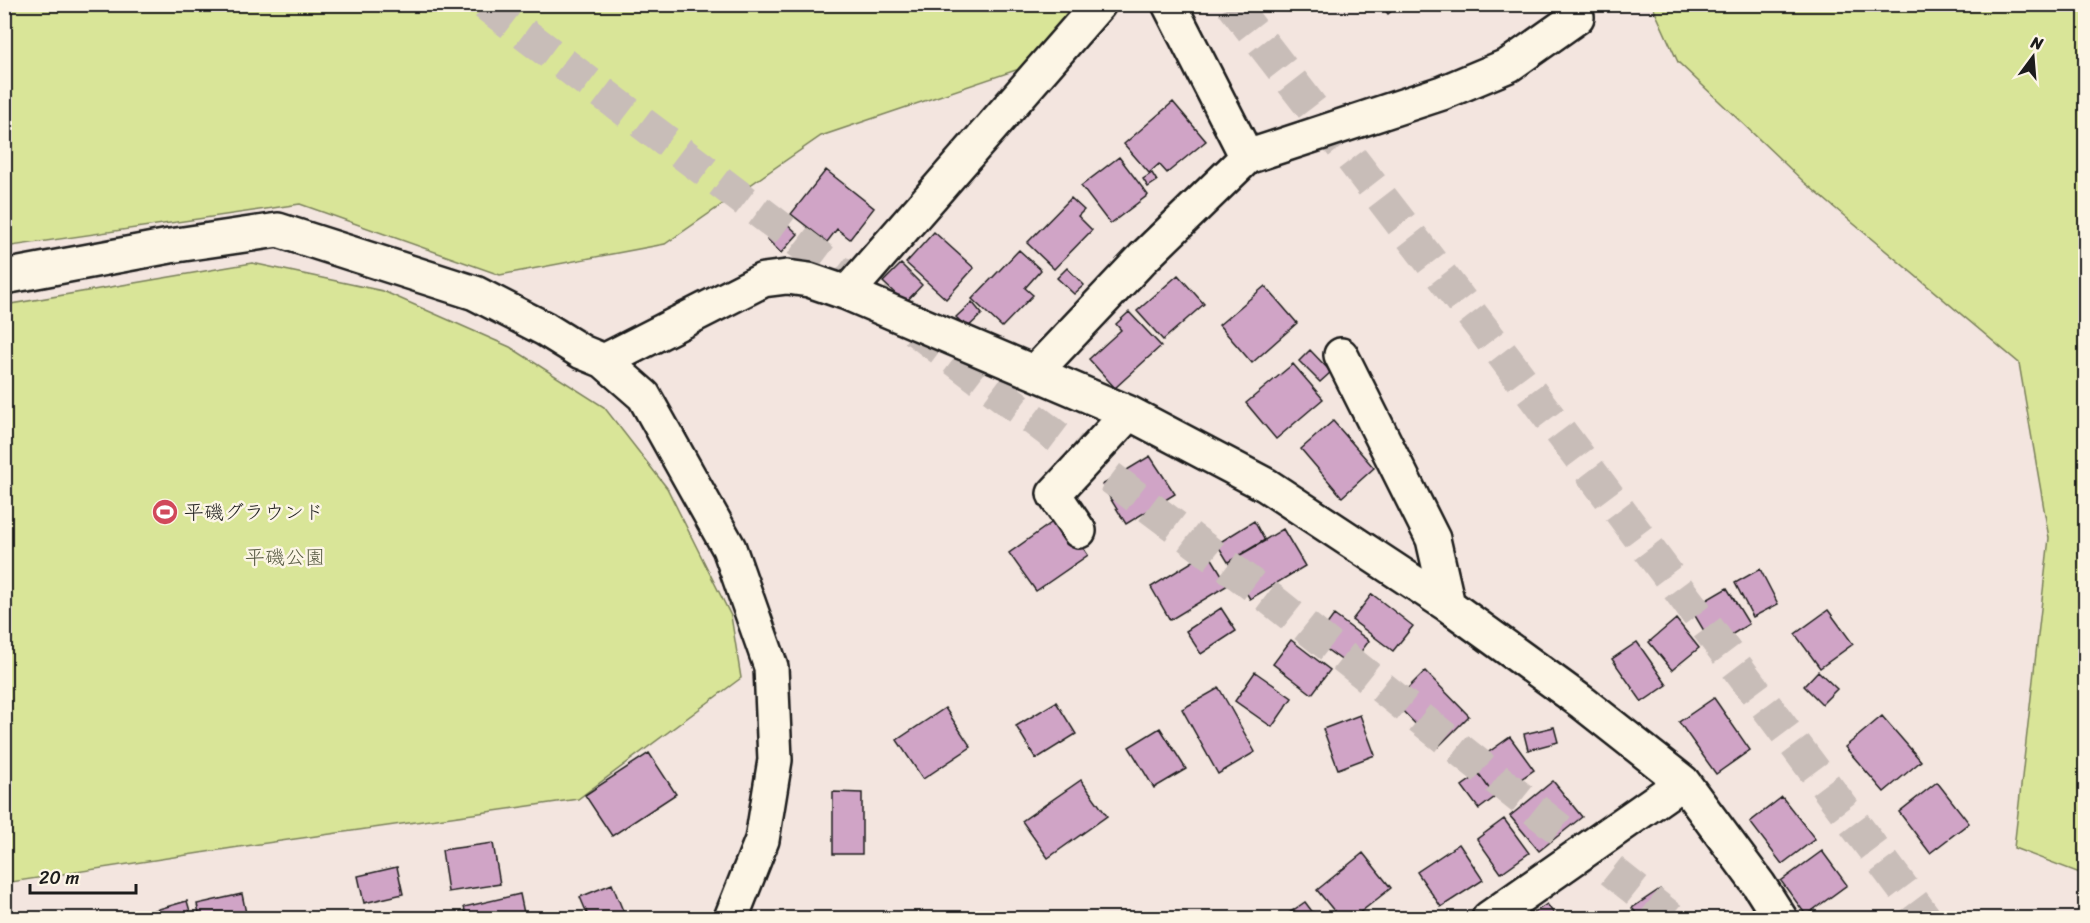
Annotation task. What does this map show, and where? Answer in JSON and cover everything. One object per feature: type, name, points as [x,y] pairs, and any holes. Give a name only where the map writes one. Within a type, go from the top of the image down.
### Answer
[{"type":"street","points":[[847,293],[1099,4]]},
{"type":"street","points":[[1169,4],[1247,157]]},
{"type":"street","points":[[1035,372],[1143,258],[1247,157],[1442,93],[1509,65],[1577,17]]},
{"type":"street","points":[[4,277],[170,246],[278,230],[475,293],[545,329],[582,352],[604,361],[644,396],[729,548],[771,668],[775,760],[768,806],[762,840],[731,918]]},
{"type":"street","points":[[604,361],[763,280],[787,278],[809,280],[847,293],[1129,413],[1266,485],[1448,605],[1583,703],[1683,782],[1759,885],[1780,918]]},
{"type":"street","points":[[1341,355],[1433,539],[1448,605]]},
{"type":"street","points":[[1079,531],[1054,494],[1129,413]]},
{"type":"street","points":[[1489,918],[1683,782]]},
{"type":"green space","points":[[4,5],[1076,5],[1034,64],[821,136],[665,244],[500,275],[300,204],[5,247]]},
{"type":"green space","points":[[1652,5],[2085,5],[2085,875],[2014,848],[2049,538],[2019,363],[1804,182],[1678,62]]},
{"type":"green space","name":"平磯公園","points":[[252,263],[383,291],[510,347],[604,407],[667,488],[731,616],[741,678],[578,799],[5,883],[5,305]]},
{"type":"building","points":[[1380,4],[1400,4],[1388,14]]},
{"type":"building","points":[[1173,102],[1206,141],[1167,173],[1159,164],[1149,173],[1124,144]]},
{"type":"building","points":[[1119,157],[1148,195],[1110,224],[1081,186]]},
{"type":"building","points":[[826,170],[874,208],[850,239],[837,229],[827,242],[791,214]]},
{"type":"building","points":[[1152,173],[1157,181],[1148,187],[1143,179]]},
{"type":"building","points":[[1071,198],[1084,210],[1078,216],[1092,230],[1054,269],[1027,243]]},
{"type":"building","points":[[784,221],[798,234],[781,253],[767,239]]},
{"type":"building","points":[[934,232],[974,268],[946,299],[906,263]]},
{"type":"building","points":[[1019,250],[1041,270],[1025,288],[1033,295],[1002,327],[972,299]]},
{"type":"building","points":[[901,264],[922,285],[905,303],[883,282]]},
{"type":"building","points":[[1067,268],[1084,285],[1074,294],[1057,278]]},
{"type":"building","points":[[1178,275],[1204,304],[1163,340],[1137,311]]},
{"type":"building","points":[[1265,286],[1297,323],[1252,363],[1219,325]]},
{"type":"building","points":[[972,302],[982,314],[967,328],[956,317]]},
{"type":"building","points":[[1129,312],[1161,346],[1115,388],[1089,359],[1121,330],[1116,324]]},
{"type":"building","points":[[1310,350],[1331,372],[1320,382],[1299,361]]},
{"type":"building","points":[[1293,364],[1323,399],[1276,439],[1246,403]]},
{"type":"building","points":[[1333,421],[1374,468],[1342,497],[1301,449]]},
{"type":"building","points":[[1150,456],[1175,494],[1126,524],[1102,485]]},
{"type":"building","points":[[1061,516],[1088,555],[1036,591],[1009,553]]},
{"type":"building","points":[[1254,521],[1265,541],[1228,562],[1217,544]]},
{"type":"building","points":[[1283,529],[1305,566],[1250,599],[1228,562]]},
{"type":"building","points":[[1208,552],[1228,585],[1170,620],[1151,587]]},
{"type":"building","points":[[1760,569],[1778,604],[1753,617],[1735,583]]},
{"type":"building","points":[[1727,588],[1749,624],[1713,646],[1691,609]]},
{"type":"building","points":[[1372,594],[1413,626],[1393,651],[1352,620]]},
{"type":"building","points":[[1221,608],[1236,631],[1201,654],[1186,631]]},
{"type":"building","points":[[1828,610],[1853,644],[1820,668],[1795,634]]},
{"type":"building","points":[[1334,615],[1369,641],[1350,666],[1315,641]]},
{"type":"building","points":[[1676,619],[1699,648],[1672,670],[1649,642]]},
{"type":"building","points":[[1291,640],[1330,670],[1312,694],[1273,664]]},
{"type":"building","points":[[1637,642],[1667,685],[1642,702],[1612,659]]},
{"type":"building","points":[[1425,671],[1469,716],[1438,747],[1394,702]]},
{"type":"building","points":[[1818,671],[1837,689],[1822,704],[1804,686]]},
{"type":"building","points":[[1255,672],[1292,698],[1272,727],[1235,701]]},
{"type":"building","points":[[1219,688],[1255,752],[1218,774],[1182,709]]},
{"type":"building","points":[[1714,698],[1750,750],[1716,774],[1679,722]]},
{"type":"building","points":[[1056,702],[1076,734],[1036,759],[1016,726]]},
{"type":"building","points":[[945,708],[971,747],[923,779],[897,740]]},
{"type":"building","points":[[1360,715],[1375,755],[1338,769],[1323,729]]},
{"type":"building","points":[[1882,716],[1921,761],[1884,792],[1845,747]]},
{"type":"building","points":[[1554,727],[1558,742],[1528,750],[1524,734]]},
{"type":"building","points":[[1160,728],[1186,769],[1154,788],[1129,747]]},
{"type":"building","points":[[1510,737],[1534,770],[1495,797],[1472,764]]},
{"type":"building","points":[[649,753],[676,794],[612,836],[585,795]]},
{"type":"building","points":[[1479,774],[1495,797],[1479,809],[1462,786]]},
{"type":"building","points":[[1081,780],[1107,816],[1048,858],[1022,821]]},
{"type":"building","points":[[1553,781],[1582,817],[1539,851],[1510,816]]},
{"type":"building","points":[[1937,782],[1969,823],[1930,853],[1899,812]]},
{"type":"building","points":[[833,792],[862,793],[862,854],[833,854]]},
{"type":"building","points":[[1782,797],[1815,839],[1782,864],[1750,822]]},
{"type":"building","points":[[1504,819],[1529,853],[1501,873],[1477,839]]},
{"type":"building","points":[[493,843],[500,884],[448,892],[442,850]]},
{"type":"building","points":[[1459,844],[1483,880],[1441,907],[1417,872]]},
{"type":"building","points":[[1822,851],[1847,885],[1806,915],[1781,881]]},
{"type":"building","points":[[1363,853],[1391,888],[1353,918],[1340,918],[1317,890]]},
{"type":"building","points":[[397,867],[403,894],[364,903],[358,876]]},
{"type":"building","points":[[612,884],[626,918],[589,918],[580,897]]},
{"type":"building","points":[[1660,889],[1680,918],[1640,918],[1632,908]]},
{"type":"building","points":[[242,894],[247,918],[200,918],[197,904]]},
{"type":"building","points":[[520,894],[525,918],[467,918],[464,907]]},
{"type":"building","points":[[187,901],[192,918],[139,918],[138,915]]},
{"type":"building","points":[[1305,902],[1317,918],[1282,918]]},
{"type":"building","points":[[1547,904],[1557,918],[1526,918]]},
{"type":"tunnel","points":[[485,4],[1267,596],[1671,918]]},
{"type":"tunnel","points":[[1232,4],[1505,358],[1925,918]]},
{"type":"place","name":"平磯グラウンド","points":[[165,512]]}]
